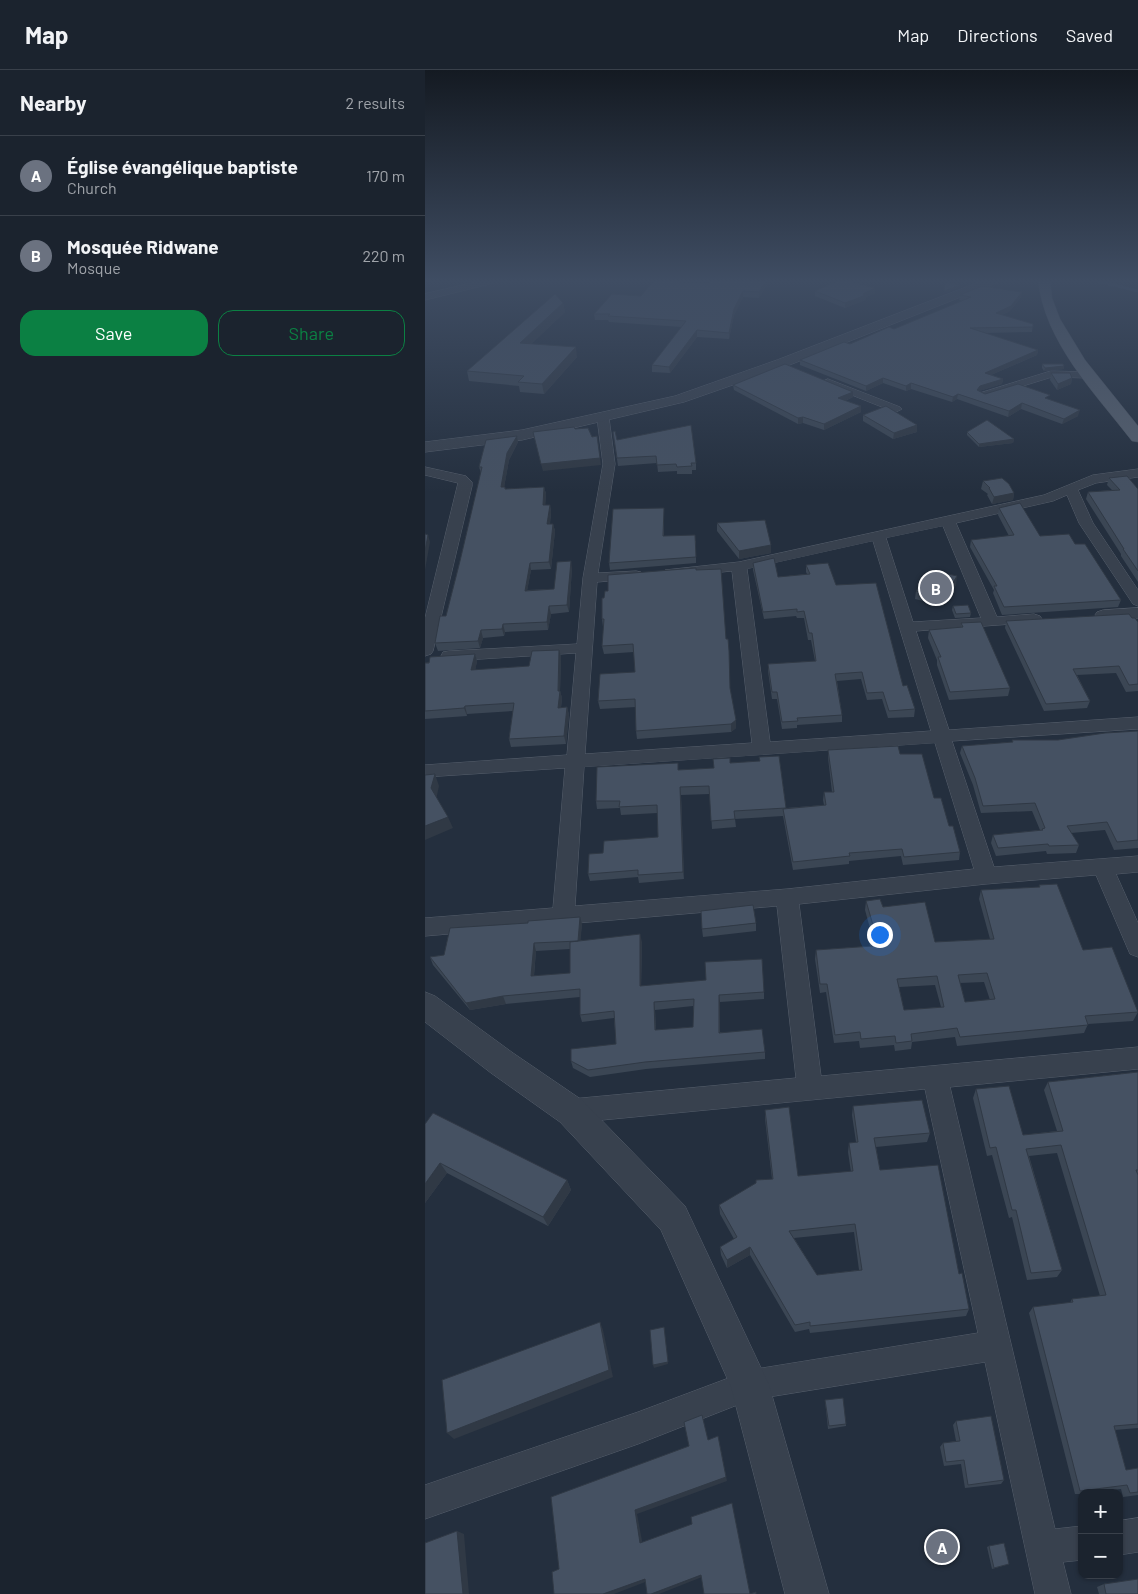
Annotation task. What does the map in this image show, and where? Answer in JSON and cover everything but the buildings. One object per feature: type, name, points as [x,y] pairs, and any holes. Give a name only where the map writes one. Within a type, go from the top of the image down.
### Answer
[{"type":"main road","points":[[1072,350],[1138,438]]},
{"type":"street","points":[[425,447],[521,435],[603,418],[679,399],[814,350]]},
{"type":"street","points":[[781,363],[799,370]]},
{"type":"street","points":[[984,395],[1051,374],[1089,375]]},
{"type":"street","points":[[817,377],[896,409]]},
{"type":"street","points":[[563,916],[590,578],[609,464],[603,418]]},
{"type":"street","points":[[425,472],[461,479],[465,482],[465,486],[425,651]]},
{"type":"street","points":[[590,578],[739,566],[1048,498],[1093,479],[1138,473]]},
{"type":"street","points":[[1070,488],[1086,524],[1138,601]]},
{"type":"street","points":[[948,521],[991,622]]},
{"type":"street","points":[[877,536],[986,876]]},
{"type":"street","points":[[739,566],[762,748]]},
{"type":"street","points":[[1089,616],[1138,613]]},
{"type":"street","points":[[907,627],[1050,618]]},
{"type":"street","points":[[425,658],[585,648]]},
{"type":"street","points":[[425,772],[1138,723]]},
{"type":"street","points":[[425,927],[787,897],[986,876],[1138,864]]},
{"type":"street","points":[[1103,867],[1138,948]]},
{"type":"street","points":[[787,897],[810,1089]]},
{"type":"street","points":[[425,1005],[502,1063],[571,1111],[673,1218],[750,1385],[807,1594]]},
{"type":"street","points":[[571,1111],[1138,1058]]},
{"type":"street","points":[[935,1077],[1053,1594]]},
{"type":"street","points":[[425,1502],[638,1428],[750,1385],[996,1345]]},
{"type":"street","points":[[1123,1538],[1138,1536]]},
{"type":"street","points":[[1042,1548],[1078,1544]]},
{"type":"place","name":"Mosquée Ridwane","points":[[936,588]]},
{"type":"place","name":"Église évangélique baptiste","points":[[942,1547]]}]
